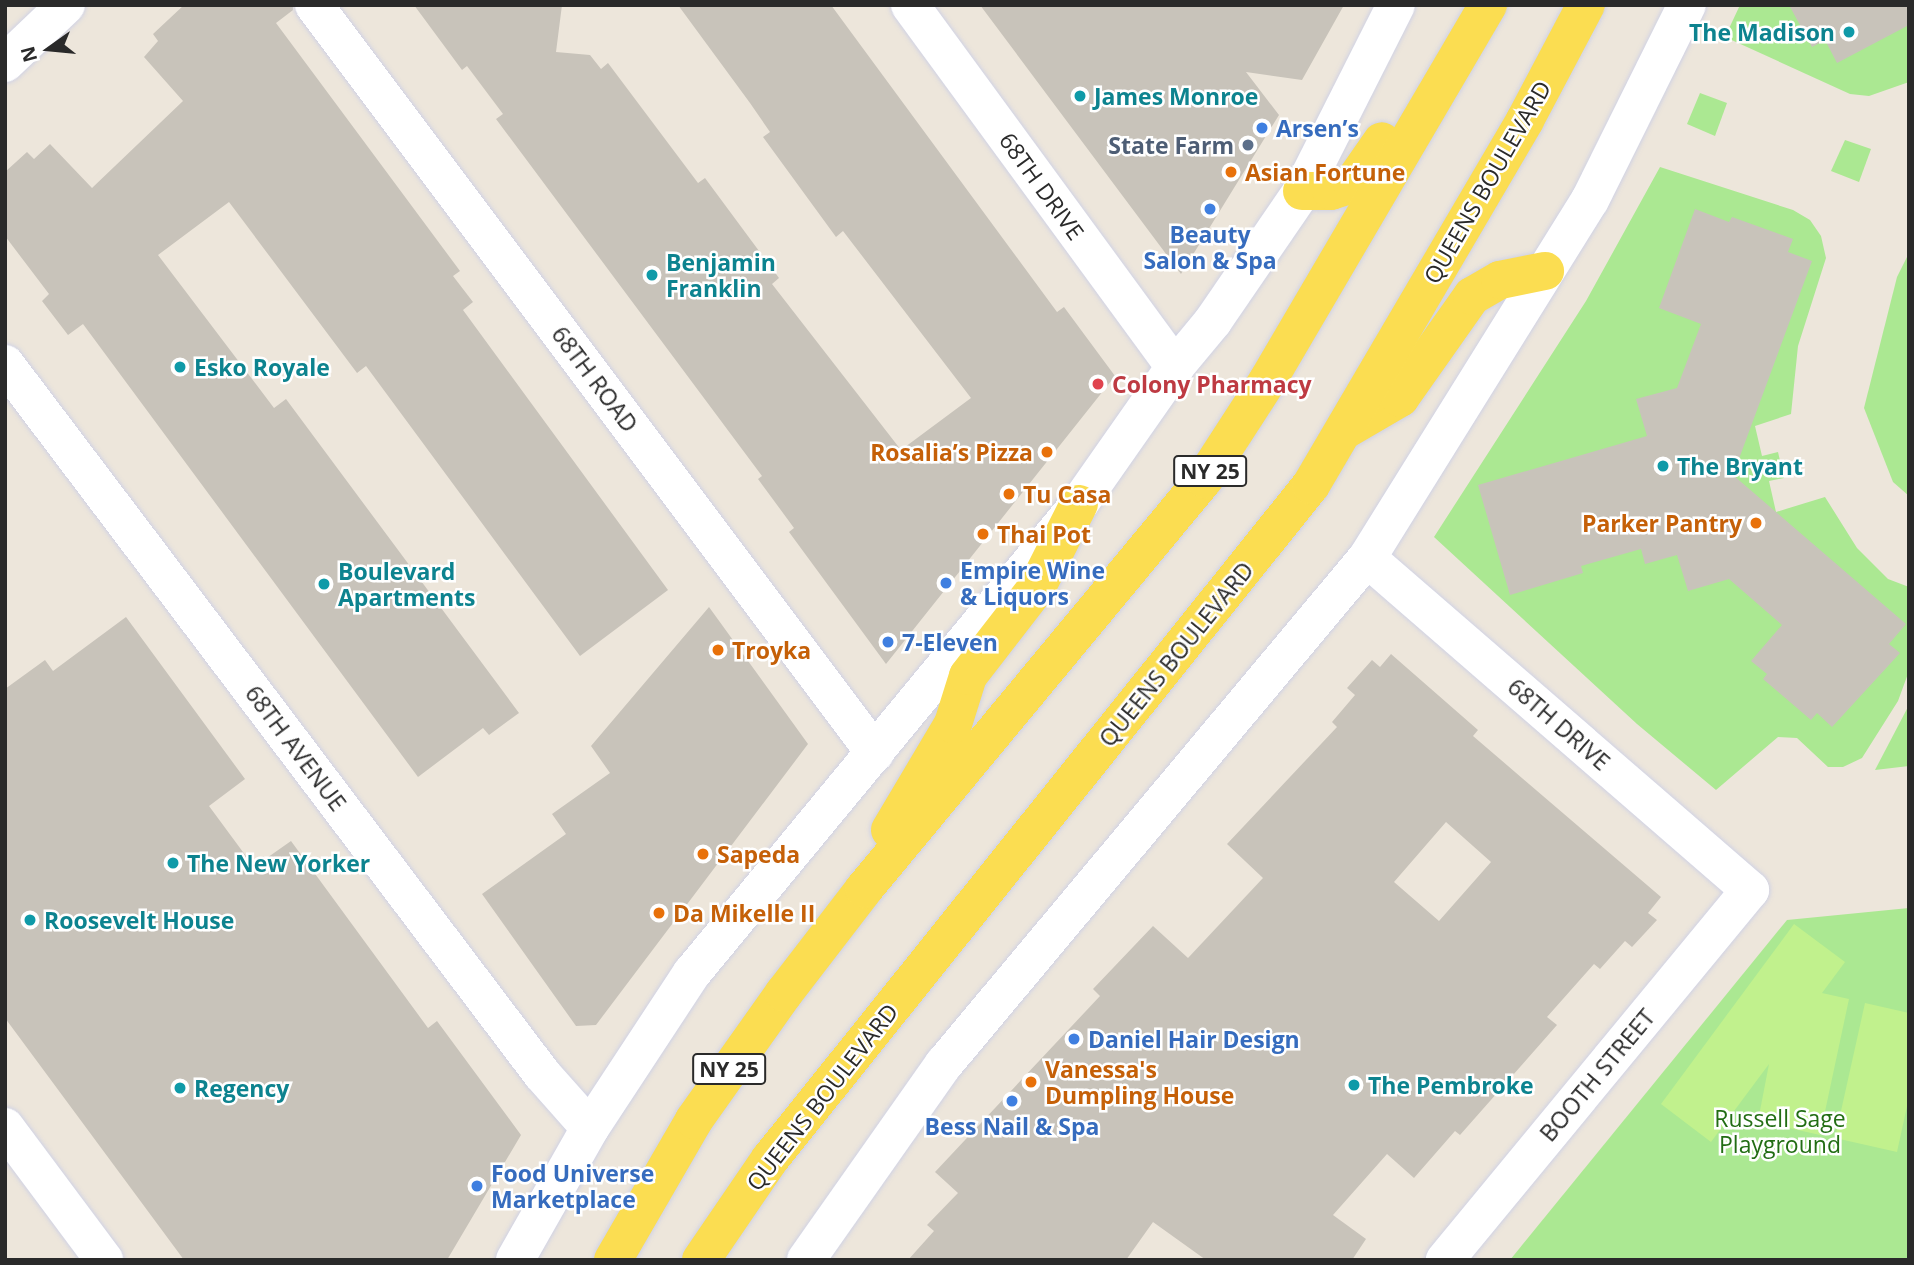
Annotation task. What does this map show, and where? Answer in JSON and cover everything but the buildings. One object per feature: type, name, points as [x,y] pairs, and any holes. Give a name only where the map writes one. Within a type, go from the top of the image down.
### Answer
[{"type":"main road","name":"NY 25","points":[[612,1260],[713,1090],[863,889],[1204,479],[1268,380],[1488,5]]},
{"type":"main road","name":"QUEENS BOULEVARD","points":[[701,1260],[770,1159],[1311,485],[1525,120],[1586,5]]},
{"type":"main road","points":[[1302,191],[1331,191],[1352,184],[1408,94],[1456,57]]},
{"type":"main road","points":[[1343,431],[1400,398],[1472,296],[1500,280],[1545,271]]},
{"type":"main road","points":[[863,889],[897,813],[953,724],[968,676],[1037,587],[1079,504]]},
{"type":"street","points":[[5,63],[66,5]]},
{"type":"street","name":"68TH ROAD","points":[[314,5],[875,753]]},
{"type":"street","name":"68TH DRIVE","points":[[910,5],[1175,367]]},
{"type":"street","points":[[515,1260],[590,1128],[692,974],[1079,504],[1175,367],[1213,321],[1302,191],[1396,5]]},
{"type":"street","points":[[806,1260],[944,1064],[1367,558],[1590,200],[1686,5]]},
{"type":"street","name":"68TH AVENUE","points":[[5,364],[542,1074],[590,1128]]},
{"type":"street","name":"68TH DRIVE","points":[[1367,558],[1750,890]]},
{"type":"street","name":"BOOTH STREET","points":[[1445,1260],[1750,890]]},
{"type":"street","points":[[5,1127],[104,1260]]},
{"type":"green space","points":[[1740,5],[1909,5],[1909,82],[1869,96],[1850,94],[1725,37]]},
{"type":"green space","points":[[1700,93],[1727,103],[1715,136],[1687,124]]},
{"type":"green space","points":[[1845,140],[1871,149],[1859,182],[1831,171]]},
{"type":"green space","points":[[1660,167],[1793,210],[1810,220],[1821,236],[1826,258],[1798,346],[1791,414],[1755,426],[1762,456],[1778,452],[1784,478],[1769,481],[1776,512],[1825,497],[1857,548],[1888,579],[1909,587],[1909,671],[1898,701],[1862,758],[1843,767],[1828,767],[1797,738],[1778,737],[1716,790],[1637,724],[1434,537],[1586,301]]},
{"type":"green space","points":[[1909,253],[1909,496],[1893,482],[1864,408],[1897,277]]},
{"type":"green space","points":[[1909,705],[1909,766],[1875,770]]},
{"type":"green space","name":"Russell Sage Playground","points":[[1909,908],[1909,1260],[1510,1260],[1787,920]]},
{"type":"green space","points":[[1794,924],[1845,962],[1822,993],[1849,999],[1820,1135],[1758,1121],[1769,1064],[1711,1142],[1661,1104]]},
{"type":"green space","points":[[1865,1003],[1909,1013],[1909,1097],[1897,1152],[1835,1138]]},
{"type":"place","name":"The Madison","points":[[1849,32]]},
{"type":"place","name":"James Monroe","points":[[1080,96]]},
{"type":"place","name":"Arsen’s","points":[[1262,128]]},
{"type":"place","name":"State Farm","points":[[1248,145]]},
{"type":"place","name":"Asian Fortune","points":[[1231,172]]},
{"type":"place","name":"Beauty Salon & Spa","points":[[1210,209]]},
{"type":"place","name":"Benjamin Franklin","points":[[652,275]]},
{"type":"place","name":"Esko Royale","points":[[180,367]]},
{"type":"place","name":"Colony Pharmacy","points":[[1098,384]]},
{"type":"place","name":"Rosalia’s Pizza","points":[[1047,452]]},
{"type":"place","name":"The Bryant","points":[[1663,466]]},
{"type":"place","name":"Tu Casa","points":[[1009,494]]},
{"type":"place","name":"Parker Pantry","points":[[1756,523]]},
{"type":"place","name":"Thai Pot","points":[[983,534]]},
{"type":"place","name":"Empire Wine & Liquors","points":[[946,583]]},
{"type":"place","name":"Boulevard Apartments","points":[[324,584]]},
{"type":"place","name":"7-Eleven","points":[[888,642]]},
{"type":"place","name":"Troyka","points":[[718,650]]},
{"type":"place","name":"Sapeda","points":[[703,854]]},
{"type":"place","name":"The New Yorker","points":[[173,863]]},
{"type":"place","name":"Da Mikelle II","points":[[659,913]]},
{"type":"place","name":"Roosevelt House","points":[[30,920]]},
{"type":"place","name":"Daniel Hair Design","points":[[1074,1039]]},
{"type":"place","name":"Vanessa's Dumpling House","points":[[1031,1082]]},
{"type":"place","name":"The Pembroke","points":[[1354,1085]]},
{"type":"place","name":"Regency","points":[[180,1088]]},
{"type":"place","name":"Bess Nail & Spa","points":[[1012,1101]]},
{"type":"place","name":"Food Universe Marketplace","points":[[477,1186]]}]
